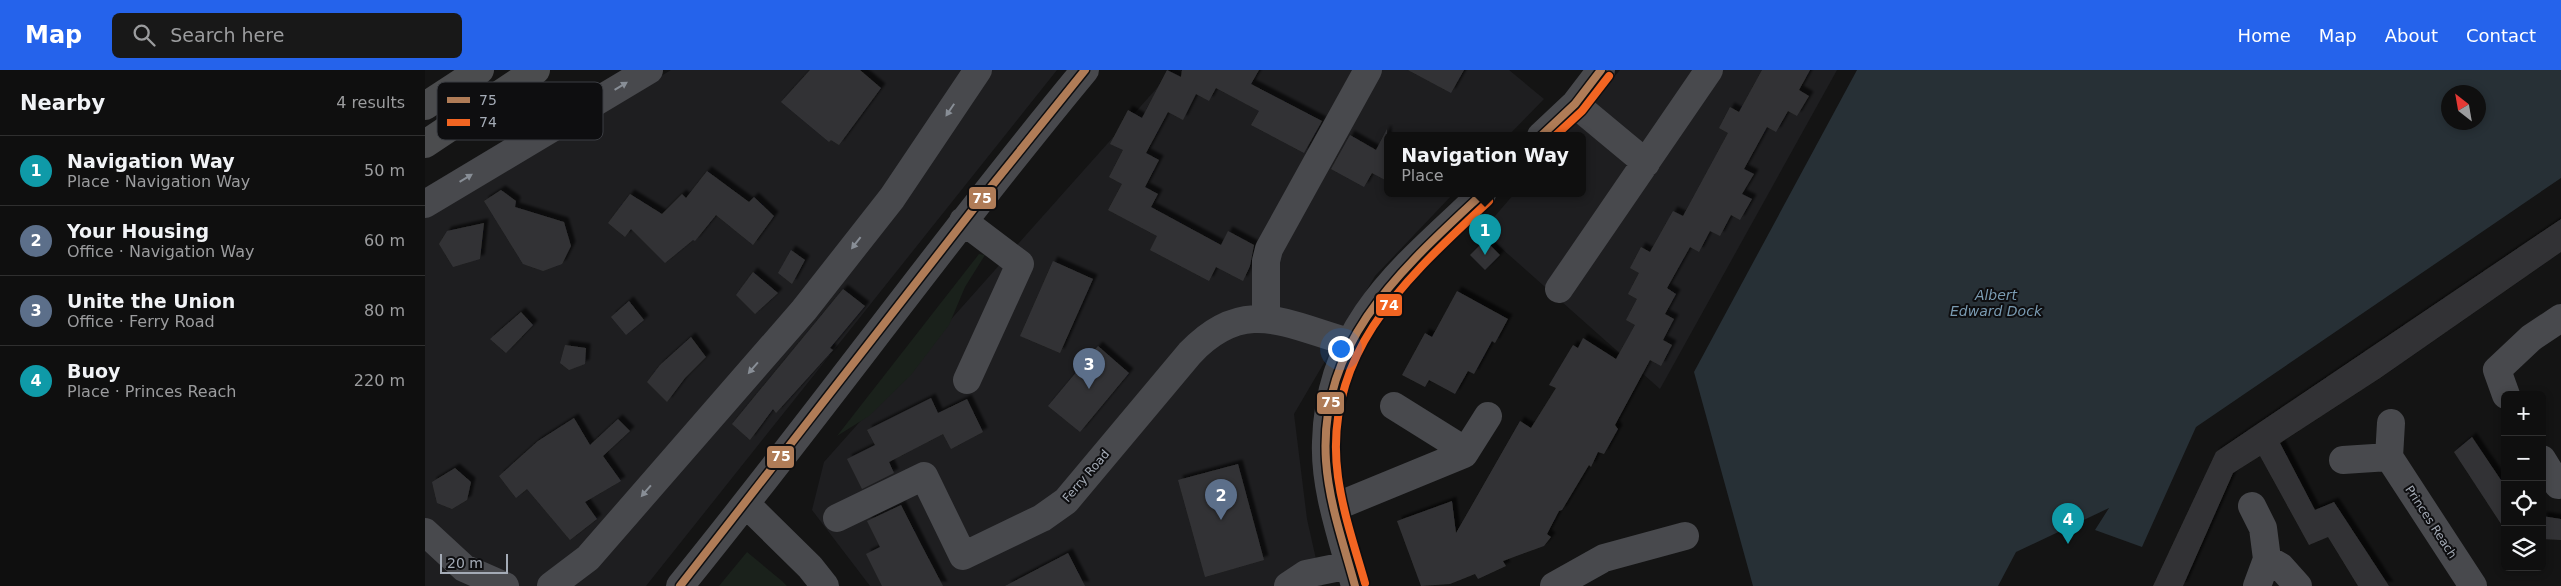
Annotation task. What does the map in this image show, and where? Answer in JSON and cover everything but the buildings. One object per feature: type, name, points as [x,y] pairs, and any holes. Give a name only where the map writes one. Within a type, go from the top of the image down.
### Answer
[{"type":"highway","points":[[462,82],[480,70]]},
{"type":"highway","points":[[518,82],[536,70]]},
{"type":"highway","points":[[425,106],[437,98]]},
{"type":"highway","points":[[425,144],[437,136]]},
{"type":"street","points":[[603,98],[649,70]]},
{"type":"street","points":[[551,586],[588,558],[804,310],[892,198],[978,70]]},
{"type":"street","points":[[680,586],[747,504],[963,221],[1085,70]]},
{"type":"street","points":[[1266,318],[1266,261],[1269,249],[1368,70]]},
{"type":"street","points":[[1545,132],[1575,104],[1601,70]]},
{"type":"street","points":[[1559,289],[1709,70]]},
{"type":"street","points":[[1575,104],[1646,163]]},
{"type":"street","points":[[425,204],[532,140]]},
{"type":"street","points":[[1288,586],[1306,574],[1352,575],[1335,507],[1329,475],[1326,442],[1336,382],[1349,342],[1366,313],[1397,276],[1479,197]]},
{"type":"street","points":[[963,221],[1020,264],[967,380]]},
{"type":"street","name":"Ferry Road","points":[[837,518],[924,476],[963,556],[1042,518],[1066,500],[1204,339],[1233,323],[1266,318],[1349,342]]},
{"type":"street","points":[[2505,391],[2497,370],[2531,338],[2561,318]]},
{"type":"street","points":[[1394,406],[1458,446],[1464,454]]},
{"type":"street","points":[[1335,507],[1464,454],[1488,416]]},
{"type":"street","points":[[2343,460],[2389,457],[2391,423]]},
{"type":"street","name":"Princes Reach","points":[[2389,457],[2473,586]]},
{"type":"street","points":[[2546,466],[2558,485]]},
{"type":"street","points":[[747,504],[810,567],[825,586]]},
{"type":"street","points":[[2252,506],[2263,528],[2267,558],[2257,586]]},
{"type":"street","points":[[425,532],[464,568],[505,586]]},
{"type":"street","points":[[1559,585],[1604,558],[1685,536]]},
{"type":"street","points":[[2267,558],[2281,567],[2298,586]]},
{"type":"shaded area","points":[[671,70],[1057,70],[646,586],[425,586],[425,217],[554,140],[603,140],[603,111]]},
{"type":"shaded area","points":[[1173,70],[1509,70],[1544,99],[1512,132],[1384,132],[1384,197],[1450,197],[1375,276],[1294,414],[1307,519],[1322,586],[870,586],[812,510],[824,462]]},
{"type":"shaded area","points":[[1620,70],[1837,70],[1660,389],[1482,231],[1511,197],[1586,197],[1586,132],[1566,132]]},
{"type":"shaded area","points":[[979,254],[985,255],[965,287],[949,325],[911,375],[869,416],[837,436]]},
{"type":"shaded area","points":[[747,552],[782,581],[787,586],[719,586]]},
{"type":"water","name":"Albert Edward Dock","points":[[1857,70],[2561,70],[2561,178],[2196,427],[2142,547],[2095,530],[2109,508],[2016,552],[1998,586],[1753,586],[1694,372]]},
{"type":"transit line","name":"75","points":[[680,586],[982,198],[1085,70]]},
{"type":"transit line","name":"75","points":[[1545,132],[1575,104],[1601,70]]},
{"type":"transit line","name":"74","points":[[1559,132],[1582,111],[1609,76]]},
{"type":"transit line","name":"75","points":[[1355,586],[1330,493],[1326,461],[1327,418],[1336,379],[1351,343],[1371,310],[1423,250],[1479,197]]},
{"type":"transit line","name":"74","points":[[1365,583],[1346,517],[1338,477],[1336,433],[1343,392],[1357,355],[1376,321],[1428,259],[1489,201]]},
{"type":"place","name":"Navigation Way","points":[[1485,255]]},
{"type":"place","name":"Unite the Union","points":[[1089,389]]},
{"type":"place","name":"Your Housing","points":[[1221,520]]},
{"type":"place","name":"Buoy","points":[[2068,544]]}]
